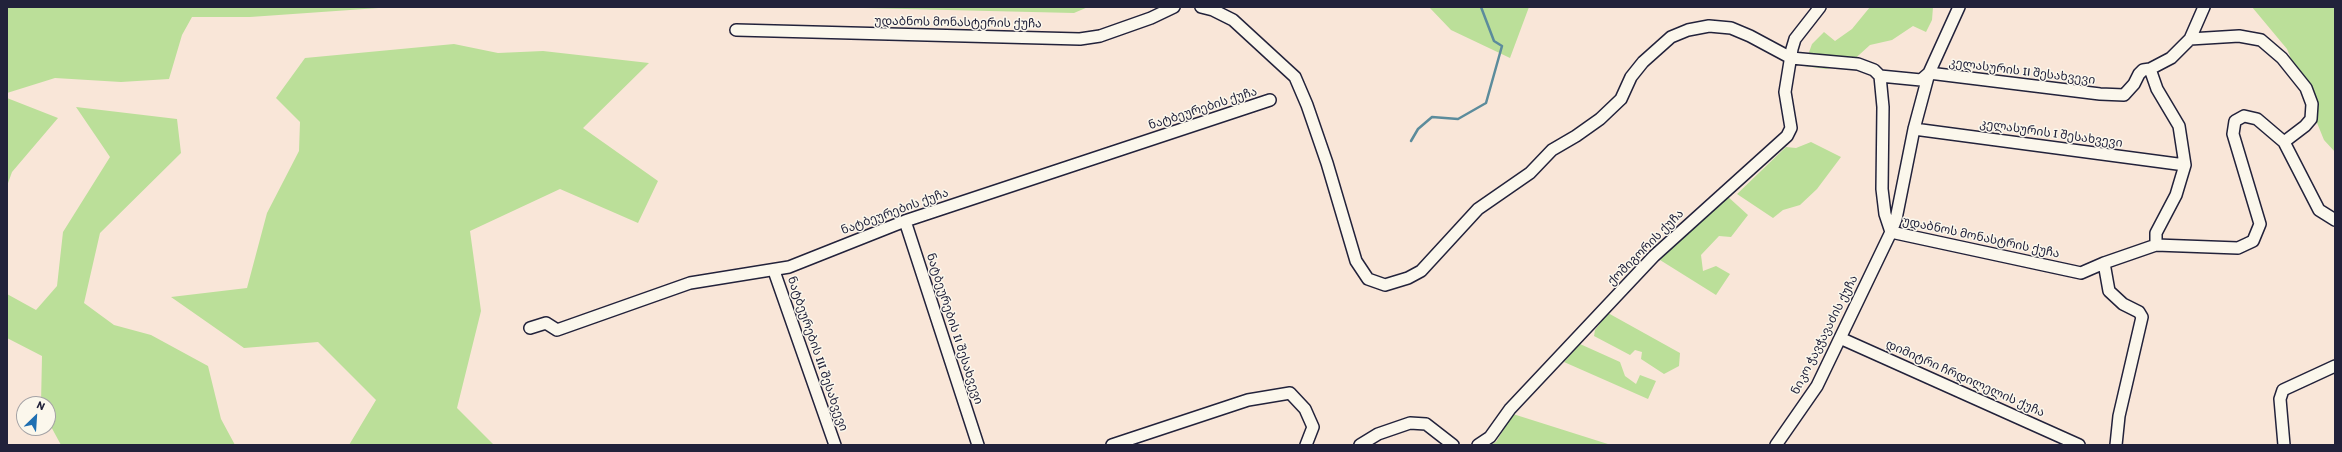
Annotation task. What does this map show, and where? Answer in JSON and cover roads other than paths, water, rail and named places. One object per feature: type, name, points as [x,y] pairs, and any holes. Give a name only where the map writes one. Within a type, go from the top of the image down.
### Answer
[{"type":"street","name":"უდაბნოს მონასტერის ქუჩა","points":[[736,30],[1080,39],[1100,36],[1151,18],[1174,7]]},
{"type":"street","points":[[1200,7],[1213,10],[1233,20],[1296,76],[1308,105],[1356,262],[1368,279],[1386,286],[1408,278],[1421,271],[1478,208],[1530,173],[1552,150],[1576,136],[1600,119],[1621,99],[1631,77],[1643,62],[1671,37],[1688,30],[1709,26],[1731,28],[1750,36],[1791,58],[1858,64],[1874,70],[1880,76]]},
{"type":"street","name":"ქოშიგორის ქუჩა","points":[[1478,445],[1490,436],[1510,409],[1654,256],[1787,136],[1791,128],[1785,92],[1795,39],[1820,7]]},
{"type":"street","name":"ნიკო ჭავჭავაძის ქუჩა","points":[[1776,445],[1817,386],[1891,232],[1896,219],[1914,129],[1929,73],[1959,7]]},
{"type":"street","points":[[2156,245],[2156,233],[2176,196],[2185,165],[2179,126],[2157,89],[2150,69],[2171,58],[2190,39],[2204,7]]},
{"type":"street","points":[[2190,39],[2239,36],[2261,40],[2282,58],[2306,88],[2312,104],[2310,119],[2305,126],[2284,142]]},
{"type":"street","name":"კელასურის II შესახვევი","points":[[1880,76],[1921,80],[1929,73],[2100,94],[2124,95],[2134,84],[2139,74],[2143,70],[2150,69]]},
{"type":"street","name":"უდაბნოს მონასტრის ქუჩა","points":[[1880,76],[1883,107],[1882,189],[1885,214],[1891,232],[2081,273],[2104,262],[2156,245],[2238,248],[2252,241],[2260,224],[2233,134],[2235,121],[2244,116],[2257,119],[2284,142],[2319,210],[2335,220]]},
{"type":"street","name":"ნატბეურების ქუჩა","points":[[530,328],[546,323],[557,330],[690,283],[774,271],[789,267],[906,221],[1270,100]]},
{"type":"street","name":"კელასურის I შესახვევი","points":[[1914,129],[2185,165]]},
{"type":"street","name":"ნატბეურების II შესახვევი","points":[[906,221],[978,445]]},
{"type":"street","points":[[2104,262],[2110,291],[2123,304],[2139,312],[2142,317],[2119,416],[2116,445]]},
{"type":"street","name":"ნატბეურების III შესახვევი","points":[[774,271],[835,445]]},
{"type":"street","name":"დიმიტრი ჩრდილელის ქუჩა","points":[[1840,338],[2079,445]]},
{"type":"street","points":[[2284,445],[2280,399],[2282,390],[2335,366]]},
{"type":"street","points":[[1112,445],[1253,399],[1290,393],[1305,409],[1313,427],[1306,445]]},
{"type":"street","points":[[1360,445],[1378,434],[1410,423],[1426,424],[1453,445]]},
{"type":"waterway","points":[[1411,141],[1418,129],[1432,117],[1458,119],[1486,103],[1502,46],[1494,41],[1481,7]]}]
